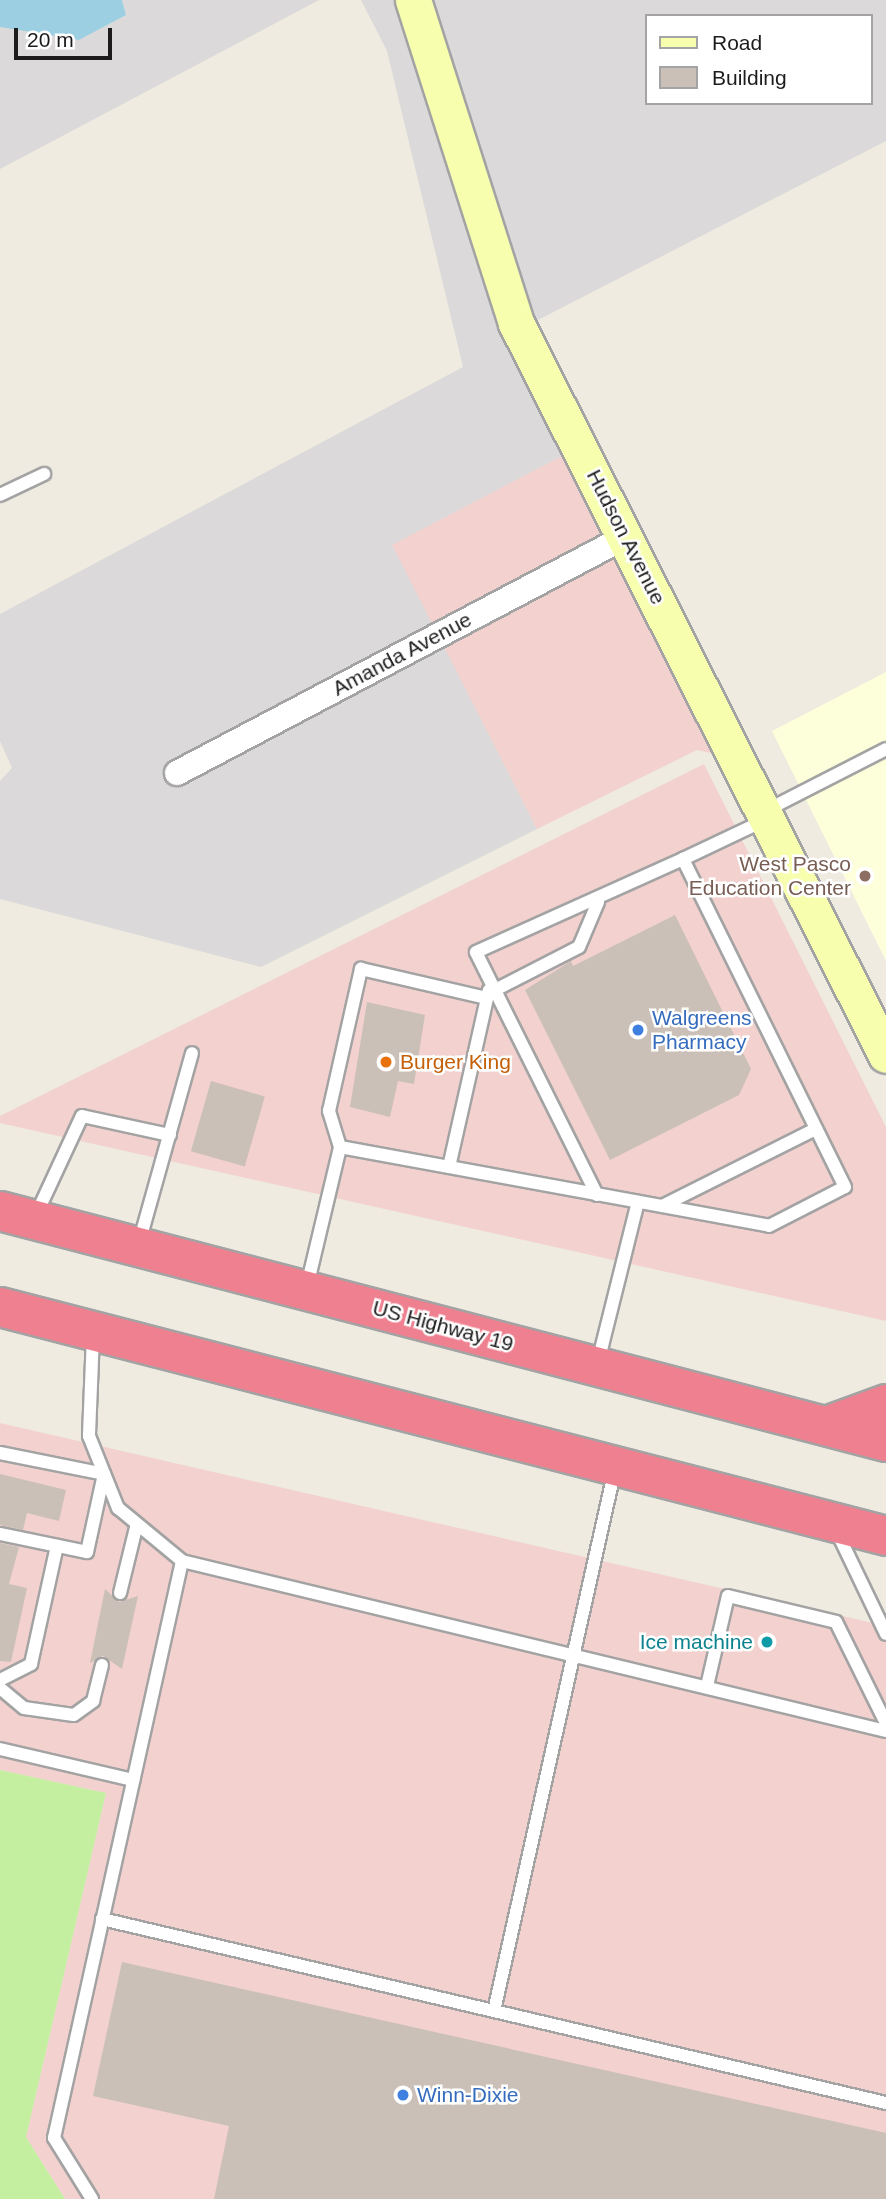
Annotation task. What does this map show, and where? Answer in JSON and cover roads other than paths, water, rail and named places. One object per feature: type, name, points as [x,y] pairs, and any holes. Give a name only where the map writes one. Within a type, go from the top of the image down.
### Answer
[{"type":"highway","name":"US Highway 19","points":[[17,1215],[886,1441]]},
{"type":"highway","points":[[0,1307],[886,1536]]},
{"type":"highway","points":[[826,1426],[886,1404]]},
{"type":"street","name":"Hudson Avenue","points":[[413,0],[516,323],[627,536],[884,1047]]},
{"type":"street","name":"Amanda Avenue","points":[[177,773],[627,536]]},
{"type":"lane","points":[[0,495],[44,474]]},
{"type":"lane","points":[[597,1195],[491,990],[476,952],[563,909],[598,902],[886,749]]},
{"type":"lane","points":[[340,1147],[769,1226],[845,1187],[683,859]]},
{"type":"lane","points":[[306,1290],[340,1147],[329,1111],[361,969],[491,990],[579,947],[598,902]]},
{"type":"lane","points":[[449,1167],[491,990]]},
{"type":"lane","points":[[138,1247],[192,1053]]},
{"type":"lane","points":[[17,1215],[82,1116],[170,1135]]},
{"type":"lane","points":[[662,1206],[817,1129]]},
{"type":"lane","points":[[597,1366],[638,1202]]},
{"type":"lane","points":[[93,1332],[89,1436],[118,1508],[182,1561],[886,1731]]},
{"type":"lane","points":[[0,1453],[104,1474]]},
{"type":"lane","points":[[494,2011],[616,1466]]},
{"type":"lane","points":[[0,1534],[87,1552],[104,1474]]},
{"type":"lane","points":[[833,1522],[886,1634]]},
{"type":"lane","points":[[120,1592],[137,1524]]},
{"type":"lane","points":[[0,1680],[31,1664],[57,1546]]},
{"type":"lane","points":[[92,2199],[54,2138],[182,1561]]},
{"type":"lane","points":[[707,1686],[728,1596],[836,1622],[886,1723]]},
{"type":"lane","points":[[0,1688],[24,1708],[74,1715],[93,1701],[102,1665]]},
{"type":"lane","points":[[0,1749],[133,1780]]},
{"type":"lane","points":[[102,1919],[886,2103]]},
{"type":"water","points":[[0,0],[122,0],[126,15],[79,40],[0,27]]},
{"type":"place","name":"West Pasco Education Center","points":[[865,876]]},
{"type":"place","name":"Walgreens Pharmacy","points":[[638,1030]]},
{"type":"place","name":"Burger King","points":[[386,1062]]},
{"type":"place","name":"Ice machine","points":[[767,1642]]},
{"type":"place","name":"Winn-Dixie","points":[[403,2095]]}]
